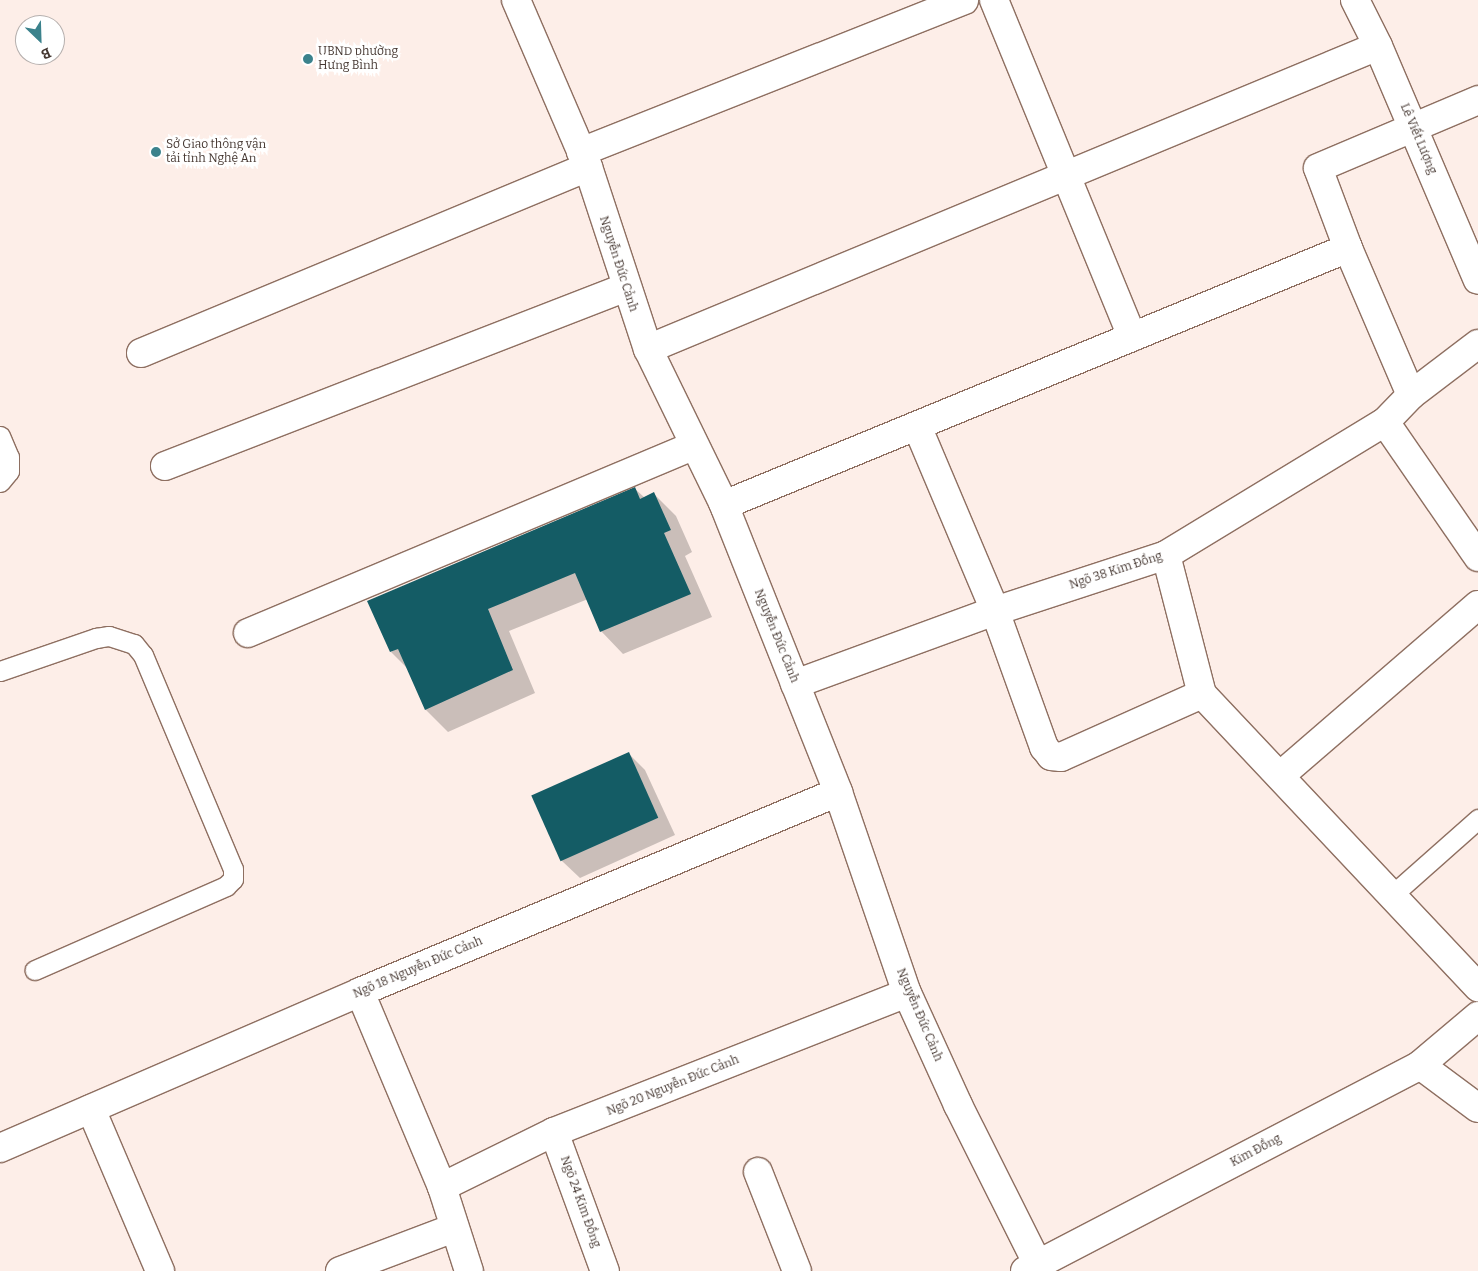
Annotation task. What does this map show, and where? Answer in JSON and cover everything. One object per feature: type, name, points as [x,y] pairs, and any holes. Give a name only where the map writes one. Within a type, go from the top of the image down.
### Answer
[{"type":"street","name":"Nguyễn Đức Cảnh","points":[[516,0],[584,160],[625,288],[648,350],[693,446],[724,505],[838,792],[907,993],[1035,1269]]},
{"type":"street","points":[[141,353],[584,160],[964,0]]},
{"type":"street","points":[[994,0],[1132,337]]},
{"type":"street","name":"Lê Viết Lượng","points":[[1355,0],[1378,46],[1414,128],[1473,274],[1478,280]]},
{"type":"street","points":[[648,350],[1378,46]]},
{"type":"street","points":[[1412,394],[1348,248],[1318,168],[1478,100]]},
{"type":"street","points":[[724,505],[1348,248]]},
{"type":"street","points":[[166,466],[625,288]]},
{"type":"street","name":"Ngõ 38 Kim Đồng","points":[[795,684],[995,611],[1166,555],[1385,422],[1412,394],[1478,344]]},
{"type":"street","points":[[1385,422],[1478,557]]},
{"type":"street","points":[[918,426],[995,611],[1044,747],[1051,756],[1061,757],[1202,694]]},
{"type":"street","points":[[248,633],[693,446]]},
{"type":"street","points":[[1166,555],[1202,694],[1280,774],[1478,987]]},
{"type":"street","points":[[1280,774],[1478,604]]},
{"type":"street","name":"Ngõ 18 Nguyễn Đức Cảnh","points":[[0,1148],[360,992],[838,792]]},
{"type":"street","points":[[360,992],[442,1188],[469,1271]]},
{"type":"street","name":"Ngõ 20 Nguyễn Đức Cảnh","points":[[442,1188],[554,1132],[907,993]]},
{"type":"street","name":"Kim Đồng","points":[[1035,1269],[1420,1065],[1478,1016]]},
{"type":"street","points":[[1420,1065],[1478,1108]]},
{"type":"street","points":[[91,1109],[160,1271]]},
{"type":"street","name":"Ngõ 24 Kim Đồng","points":[[554,1132],[606,1271]]},
{"type":"street","points":[[758,1172],[797,1271]]},
{"type":"street","points":[[340,1271],[454,1228]]},
{"type":"lane","points":[[0,436],[8,457],[9,471],[0,482]]},
{"type":"lane","points":[[0,671],[96,638],[109,636],[134,644],[143,655],[233,869],[233,879],[226,886],[35,970]]},
{"type":"lane","points":[[1392,895],[1478,819]]},
{"type":"building","points":[[635,487],[640,499],[654,492],[671,530],[664,533],[691,594],[600,632],[575,573],[488,609],[513,670],[425,710],[398,649],[390,652],[367,601]]},
{"type":"building","points":[[629,752],[658,818],[561,861],[531,796]]},
{"type":"place","name":"UBND phường Hưng Bình","points":[[308,59]]},
{"type":"place","name":"Sở Giao thông vận tải tỉnh Nghệ An","points":[[156,152]]}]
